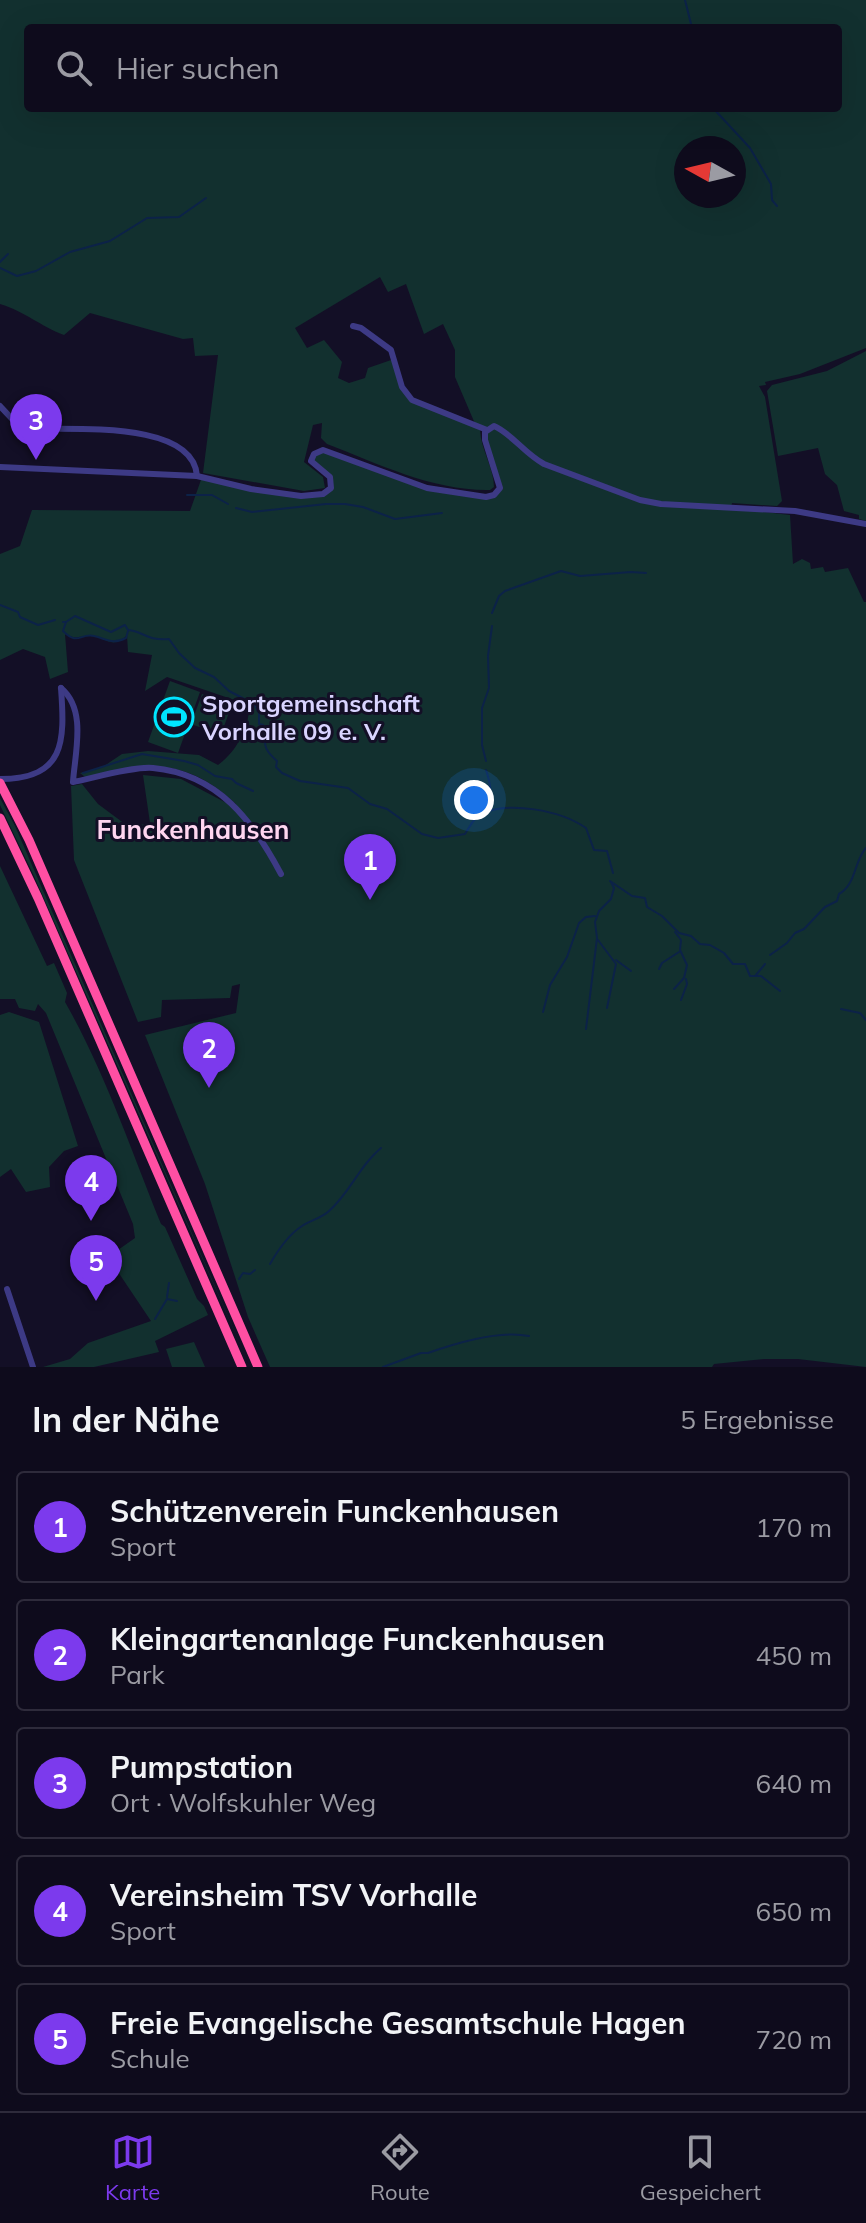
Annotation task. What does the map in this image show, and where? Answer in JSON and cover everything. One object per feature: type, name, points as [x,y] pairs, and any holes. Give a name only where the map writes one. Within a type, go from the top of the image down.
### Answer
[{"type":"highway","points":[[1,784],[29,840],[258,1367]]},
{"type":"highway","points":[[0,818],[45,913],[242,1367]]},
{"type":"street","points":[[353,326],[381,340],[391,350],[402,387],[412,400],[487,430]]},
{"type":"street","points":[[0,406],[14,421],[29,428],[139,433],[167,439],[193,463],[197,476]]},
{"type":"street","points":[[0,467],[197,476],[276,494],[323,494],[331,488],[331,479],[311,461],[317,451],[323,450],[427,488],[486,497],[494,495],[500,488],[485,440],[490,427],[499,427],[530,456],[544,464],[654,503],[784,509],[866,524]]},
{"type":"street","points":[[1,784],[47,769],[58,755],[64,719],[61,688],[69,694],[79,727],[73,782],[153,768],[192,777],[236,806],[281,874]]},
{"type":"street","points":[[7,1289],[33,1367]]},
{"type":"green space","points":[[0,0],[866,0],[866,348],[800,374],[759,386],[765,397],[782,501],[777,506],[732,503],[731,508],[790,515],[793,564],[802,559],[810,563],[811,569],[823,567],[825,572],[848,568],[866,602],[866,1367],[798,1359],[764,1359],[714,1364],[712,1367],[270,1367],[248,1317],[205,1184],[145,1035],[236,1013],[240,984],[232,986],[230,998],[162,1000],[161,1017],[138,1022],[74,860],[71,786],[82,784],[98,804],[129,827],[150,823],[143,775],[181,779],[236,808],[236,804],[217,789],[182,771],[147,767],[85,777],[80,773],[101,768],[122,754],[148,751],[199,755],[218,765],[241,738],[249,705],[167,677],[145,691],[152,655],[128,652],[127,635],[113,642],[65,634],[68,672],[50,679],[45,657],[23,649],[0,660],[0,554],[20,546],[32,510],[190,511],[202,477],[276,494],[327,493],[331,479],[311,463],[320,450],[412,484],[486,497],[498,492],[485,432],[480,430],[493,480],[494,487],[490,490],[427,481],[366,460],[327,444],[321,438],[322,423],[313,425],[304,462],[323,477],[325,488],[304,491],[203,473],[218,355],[195,356],[193,338],[183,339],[90,313],[64,335],[0,304]],"holes":[[[380,277],[388,292],[406,284],[424,334],[443,324],[455,350],[455,377],[476,426],[406,396],[394,359],[368,368],[365,378],[349,383],[338,378],[342,362],[324,340],[307,348],[295,328]]]},
{"type":"green space","points":[[866,351],[866,521],[859,519],[859,515],[844,511],[837,485],[825,474],[818,448],[778,456],[767,391],[772,385],[827,371]]},
{"type":"green space","name":"Sportgemeinschaft Vorhalle 09 e. V.","points":[[170,681],[200,692],[178,753],[148,742]]},
{"type":"green space","points":[[202,694],[232,704],[221,735],[191,724]]},
{"type":"green space","points":[[0,798],[15,826],[250,1367],[0,805]]},
{"type":"green space","points":[[0,866],[47,966],[54,963],[67,993],[65,1002],[105,1083],[161,1224],[197,1299],[208,1315],[155,1341],[159,1352],[94,1367],[43,1367],[70,1359],[88,1343],[151,1321],[108,1257],[135,1238],[133,1224],[46,1013],[38,1004],[35,1011],[19,1008],[15,999],[0,999]]},
{"type":"green space","points":[[9,1012],[39,1022],[78,1146],[64,1151],[49,1167],[50,1187],[26,1192],[11,1169],[0,1177],[0,1015]]},
{"type":"green space","points":[[194,1342],[205,1367],[172,1367],[166,1349]]},
{"type":"waterway","points":[[685,0],[691,24]]},
{"type":"waterway","points":[[717,112],[750,148],[771,184],[772,200],[777,206]]},
{"type":"waterway","points":[[0,268],[17,276],[36,271],[70,252],[110,241],[147,218],[179,217],[206,198]]},
{"type":"waterway","points":[[0,262],[8,254]]},
{"type":"waterway","points":[[187,495],[212,495],[228,504]]},
{"type":"waterway","points":[[236,508],[252,512],[345,504],[395,519],[442,513]]},
{"type":"waterway","points":[[492,613],[499,596],[505,591],[561,571],[580,576],[646,573]]},
{"type":"waterway","points":[[0,605],[38,625],[55,620]]},
{"type":"waterway","points":[[66,622],[75,616],[111,632],[125,625],[128,630],[169,639],[195,668],[254,704],[259,713],[259,724],[263,725],[266,748],[282,773],[300,781],[348,788],[370,804],[387,809],[422,834],[438,838],[465,834],[478,815],[492,810],[534,809],[563,816],[586,828],[594,850],[607,851],[613,873]]},
{"type":"waterway","points":[[63,622],[66,622],[63,631],[72,638],[94,636],[117,641],[126,638],[128,631]]},
{"type":"waterway","points":[[486,761],[482,745],[482,708],[489,688],[488,656],[492,626]]},
{"type":"waterway","points":[[83,773],[142,754],[198,765],[215,776],[232,779],[253,791]]},
{"type":"waterway","points":[[481,813],[490,792],[486,770]]},
{"type":"waterway","points":[[770,955],[804,929],[825,907],[837,901],[839,894],[849,885],[866,848]]},
{"type":"waterway","points":[[610,881],[632,896],[645,898],[647,907],[662,916],[679,933],[724,953],[733,964],[745,964],[750,976],[761,976],[780,991]]},
{"type":"waterway","points":[[586,1029],[597,938],[595,922],[599,911],[611,899],[614,888],[611,882]]},
{"type":"waterway","points":[[543,1012],[550,985],[567,957],[579,923],[586,917],[595,916]]},
{"type":"waterway","points":[[674,989],[684,978],[687,965],[680,950],[681,940],[675,932]]},
{"type":"waterway","points":[[598,940],[616,964],[607,1008]]},
{"type":"waterway","points":[[659,969],[662,963],[679,952]]},
{"type":"waterway","points":[[616,960],[631,971]]},
{"type":"waterway","points":[[756,975],[765,964]]},
{"type":"waterway","points":[[681,1000],[686,979]]},
{"type":"waterway","points":[[841,1009],[860,1013],[866,1020]]},
{"type":"waterway","points":[[270,1264],[292,1234],[336,1204],[381,1148]]},
{"type":"waterway","points":[[239,1279],[243,1273],[250,1274],[255,1270]]},
{"type":"waterway","points":[[167,1297],[169,1283]]},
{"type":"waterway","points":[[155,1319],[167,1299],[177,1301]]},
{"type":"waterway","points":[[383,1367],[478,1338],[529,1336]]},
{"type":"place","name":"Pumpstation","points":[[36,460]]},
{"type":"place","name":"Sportgemeinschaft Vorhalle 09 e. V.","points":[[174,717]]},
{"type":"place","name":"Schützenverein Funckenhausen","points":[[370,900]]},
{"type":"place","name":"Kleingartenanlage Funckenhausen","points":[[209,1088]]},
{"type":"place","name":"Vereinsheim TSV Vorhalle","points":[[91,1221]]},
{"type":"place","name":"Freie Evangelische Gesamtschule Hagen","points":[[96,1301]]},
{"type":"district","name":"Funckenhausen","points":[[193,829]]}]
